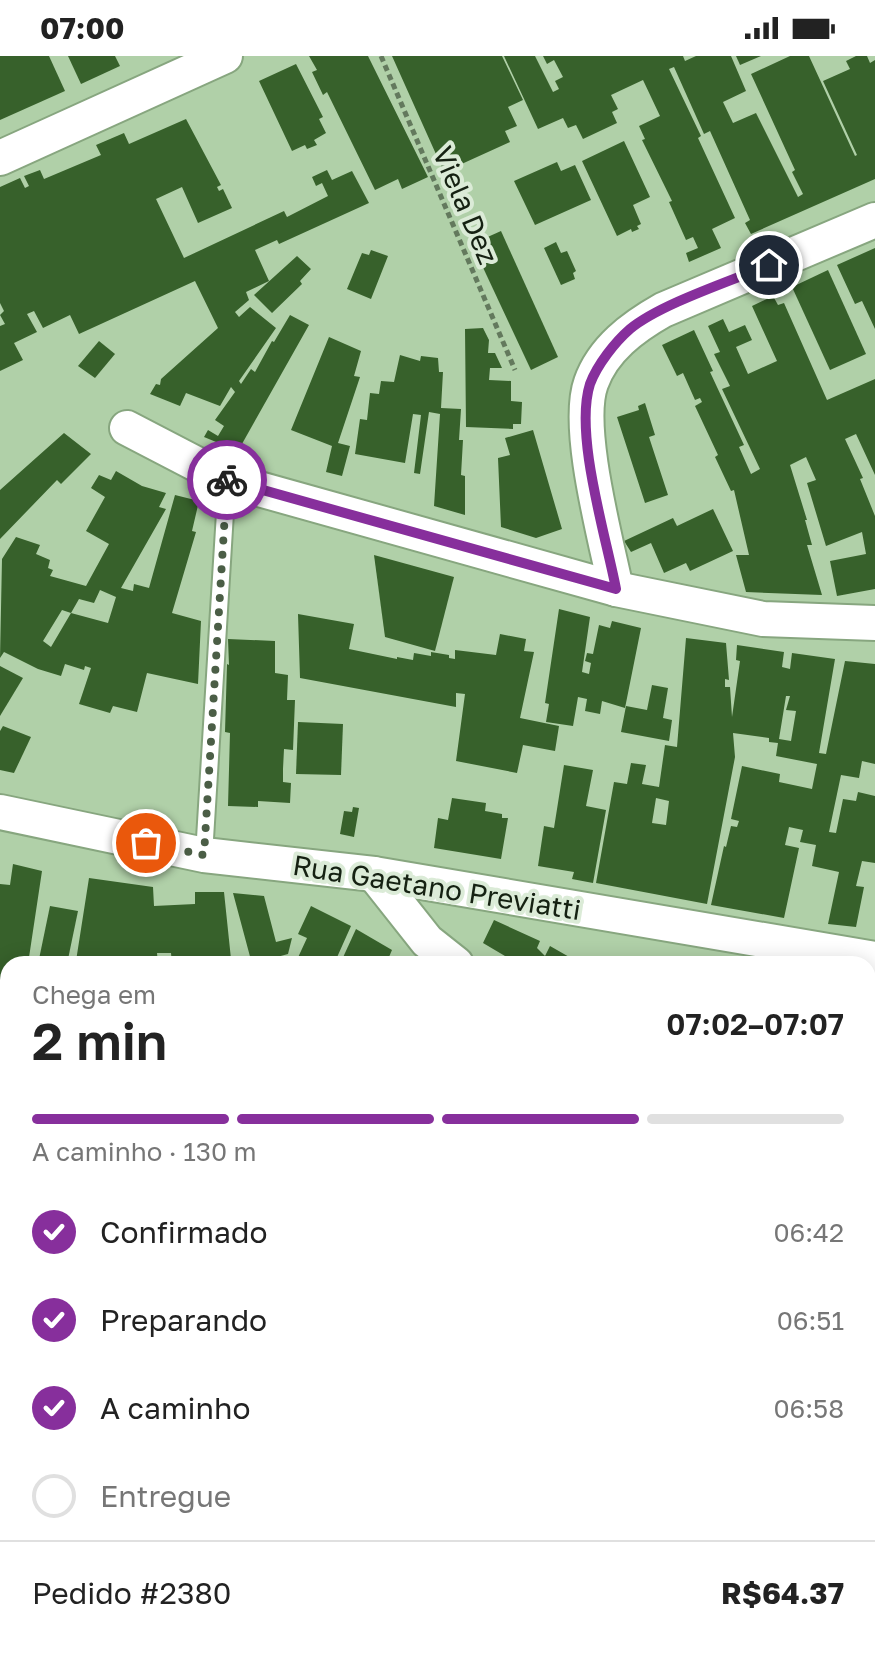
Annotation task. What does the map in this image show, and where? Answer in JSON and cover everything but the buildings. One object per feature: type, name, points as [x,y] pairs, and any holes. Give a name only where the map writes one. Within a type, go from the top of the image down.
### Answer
[{"type":"street","points":[[0,158],[225,56]]},
{"type":"street","points":[[616,589],[591,466],[585,415],[591,383],[608,354],[630,329],[663,310],[875,220]]},
{"type":"street","points":[[127,428],[227,480],[616,589],[763,619],[875,623]]},
{"type":"street","name":"Rua Gaetano Previatti","points":[[0,812],[204,855],[374,874],[857,956]]},
{"type":"street","points":[[374,874],[427,941],[446,956]]},
{"type":"lane","points":[[204,855],[227,480]]},
{"type":"path","name":"Viela Dez","points":[[381,56],[515,370]]},
{"type":"way so far","points":[[146,843],[204,855],[227,480]]},
{"type":"route","points":[[227,480],[616,589],[591,466],[585,415],[591,383],[608,354],[630,329],[663,310],[769,265]]}]
